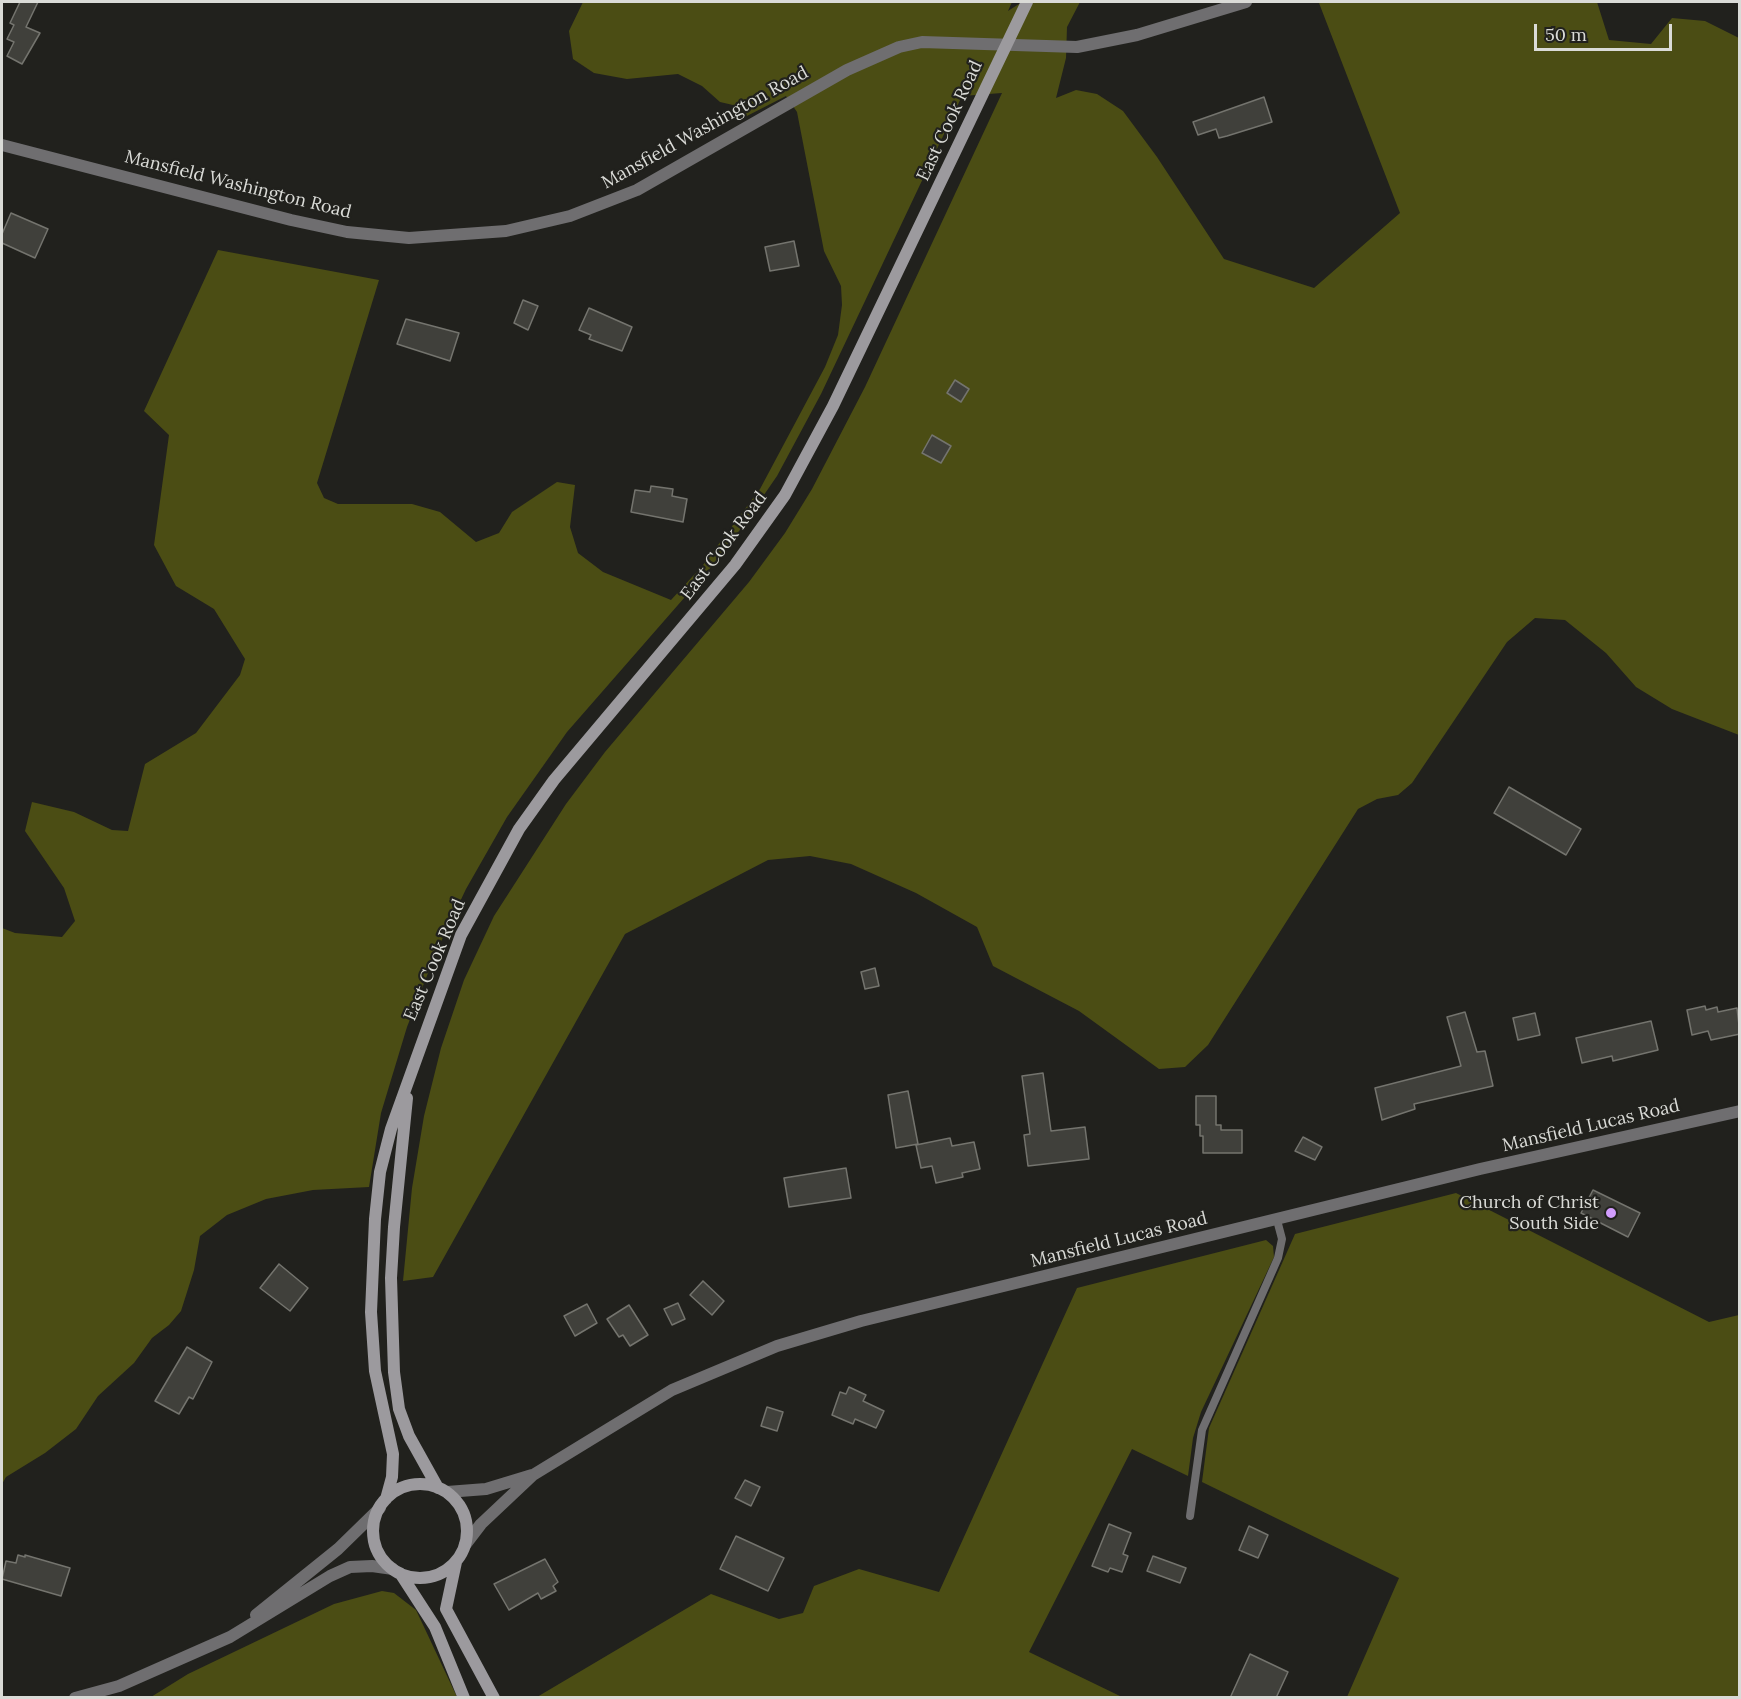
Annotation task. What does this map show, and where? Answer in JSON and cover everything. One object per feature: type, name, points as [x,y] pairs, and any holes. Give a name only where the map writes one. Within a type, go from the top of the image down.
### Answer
[{"type":"main road","name":"East Cook Road","points":[[383,1504],[392,1477],[393,1454],[375,1371],[371,1312],[372,1264],[380,1172],[391,1129],[461,935],[519,829],[585,741],[735,565],[785,495],[834,406],[1027,2]]},
{"type":"main road","name":"East Cook Road","points":[[409,1082],[391,1278],[394,1372],[399,1409],[406,1427],[443,1490]]},
{"type":"main road","points":[[464,1698],[435,1627],[396,1571],[383,1559],[374,1534],[383,1504],[410,1485],[425,1484],[443,1490],[458,1502],[465,1516],[467,1530],[465,1545],[456,1562],[446,1609],[494,1698]]},
{"type":"main road","points":[[396,1571],[414,1578],[429,1577],[444,1572],[456,1562]]},
{"type":"street","name":"Mansfield Washington Road","points":[[2,145],[291,220],[347,232],[409,238],[495,232],[570,216],[638,190],[847,70],[899,47],[922,42],[1077,48],[1106,43],[1246,2]]},
{"type":"street","name":"Mansfield Lucas Road","points":[[465,1545],[482,1524],[533,1475],[672,1390],[777,1346],[861,1322],[1480,1169],[1740,1112]]},
{"type":"street","name":"Mansfield Lucas Road","points":[[443,1490],[486,1489],[533,1475]]},
{"type":"street","points":[[230,1638],[303,1574],[338,1549],[383,1504]]},
{"type":"street","points":[[75,1698],[119,1686],[230,1638],[330,1576],[350,1567],[396,1571]]},
{"type":"lane","points":[[1190,1516],[1202,1430],[1278,1258],[1282,1239],[1277,1220]]},
{"type":"shaded area","points":[[583,2],[1012,2],[1008,11],[1022,2],[1080,2],[1067,27],[1066,58],[1056,98],[1076,90],[1097,94],[1123,111],[1157,157],[1224,259],[1314,288],[1400,213],[1319,3],[1597,2],[1609,40],[1651,44],[1672,18],[1705,21],[1739,38],[1739,735],[1672,709],[1636,687],[1606,653],[1565,620],[1535,618],[1507,642],[1412,783],[1398,795],[1377,799],[1358,809],[1208,1045],[1185,1067],[1159,1069],[1079,1011],[993,966],[977,927],[916,893],[851,864],[810,856],[768,860],[625,934],[433,1277],[403,1281],[412,1188],[424,1116],[441,1048],[464,980],[494,916],[566,804],[605,752],[749,582],[785,533],[812,489],[865,387],[1002,93],[962,96],[821,394],[777,476],[726,550],[567,732],[507,817],[466,889],[437,950],[407,1027],[381,1113],[369,1187],[313,1190],[266,1199],[227,1215],[200,1236],[194,1270],[181,1311],[169,1325],[152,1338],[134,1363],[98,1396],[76,1429],[45,1453],[6,1477],[2,1484],[2,928],[15,933],[62,937],[75,921],[64,888],[25,831],[32,802],[74,812],[112,830],[128,831],[145,764],[196,733],[240,675],[245,659],[214,609],[176,586],[154,545],[169,435],[144,411],[218,250],[379,280],[317,483],[324,498],[338,504],[412,504],[440,512],[476,542],[499,533],[512,512],[557,482],[575,485],[570,527],[578,553],[603,572],[671,600],[703,565],[760,489],[825,367],[838,335],[842,305],[841,286],[824,251],[797,112],[786,96],[741,119],[733,105],[720,102],[702,86],[678,74],[627,79],[594,73],[573,59],[569,31]]},
{"type":"shaded area","points":[[1456,1193],[1709,1322],[1739,1315],[1739,1697],[1347,1697],[1399,1578],[1202,1482],[1209,1428],[1295,1234]]},
{"type":"shaded area","points":[[1266,1240],[1273,1246],[1274,1257],[1201,1412],[1193,1438],[1188,1476],[1132,1449],[1029,1652],[1122,1697],[537,1697],[711,1594],[779,1619],[803,1613],[814,1586],[859,1569],[939,1592],[1077,1288]]},
{"type":"shaded area","points":[[382,1591],[394,1593],[416,1610],[457,1697],[151,1697],[188,1674],[334,1604]]},
{"type":"building","points":[[20,2],[38,2],[26,27],[40,33],[22,64],[7,56],[14,42],[7,39],[14,25],[10,23]]},
{"type":"building","points":[[1264,97],[1272,122],[1219,138],[1216,129],[1198,135],[1193,122]]},
{"type":"building","points":[[11,213],[48,229],[35,258],[2,243],[2,234]]},
{"type":"building","points":[[794,241],[799,266],[770,271],[765,247]]},
{"type":"building","points":[[523,300],[538,306],[528,330],[514,323]]},
{"type":"building","points":[[589,308],[632,327],[622,351],[589,339],[591,335],[579,330]]},
{"type":"building","points":[[406,319],[459,333],[450,361],[397,344]]},
{"type":"building","points":[[955,380],[969,389],[961,402],[947,393]]},
{"type":"building","points":[[932,435],[951,446],[941,463],[922,453]]},
{"type":"building","points":[[651,486],[673,489],[672,496],[687,499],[683,522],[631,512],[635,490],[650,492]]},
{"type":"building","points":[[1509,787],[1581,829],[1566,855],[1494,813]]},
{"type":"building","points":[[875,968],[879,986],[865,989],[861,972]]},
{"type":"building","points":[[1705,1006],[1706,1010],[1717,1007],[1718,1012],[1737,1008],[1740,1034],[1711,1040],[1708,1031],[1692,1035],[1687,1010]]},
{"type":"building","points":[[1465,1012],[1477,1052],[1485,1051],[1493,1086],[1414,1104],[1415,1109],[1382,1120],[1375,1088],[1461,1066],[1447,1017]]},
{"type":"building","points":[[1535,1013],[1540,1035],[1518,1040],[1513,1018]]},
{"type":"building","points":[[1651,1021],[1658,1050],[1613,1061],[1612,1056],[1582,1063],[1576,1038]]},
{"type":"building","points":[[1043,1073],[1051,1131],[1085,1127],[1089,1159],[1028,1166],[1024,1135],[1030,1134],[1022,1076]]},
{"type":"building","points":[[908,1091],[918,1144],[896,1148],[888,1095]]},
{"type":"building","points":[[1196,1096],[1216,1096],[1216,1125],[1221,1125],[1221,1130],[1242,1130],[1242,1153],[1203,1153],[1203,1136],[1200,1136],[1200,1125],[1196,1125]]},
{"type":"building","points":[[1303,1137],[1322,1147],[1315,1160],[1295,1151]]},
{"type":"building","points":[[950,1138],[952,1146],[974,1142],[980,1169],[962,1173],[963,1177],[936,1183],[932,1166],[921,1168],[916,1145]]},
{"type":"building","points":[[846,1168],[851,1198],[789,1207],[784,1178]]},
{"type":"building","name":"Church of Christ South Side","points":[[1593,1190],[1640,1213],[1628,1237],[1581,1213]]},
{"type":"building","points":[[279,1264],[308,1288],[290,1311],[260,1288]]},
{"type":"building","points":[[703,1281],[724,1301],[712,1315],[690,1295]]},
{"type":"building","points":[[678,1303],[685,1319],[672,1325],[664,1309]]},
{"type":"building","points":[[587,1304],[597,1323],[575,1336],[564,1316]]},
{"type":"building","points":[[629,1305],[648,1335],[630,1346],[623,1335],[619,1337],[607,1319]]},
{"type":"building","points":[[187,1347],[212,1362],[193,1399],[189,1397],[179,1414],[155,1401]]},
{"type":"building","points":[[849,1387],[866,1395],[863,1401],[884,1411],[876,1428],[855,1419],[853,1424],[832,1415],[840,1392],[846,1394]]},
{"type":"building","points":[[767,1407],[783,1412],[777,1431],[761,1426]]},
{"type":"building","points":[[745,1480],[760,1487],[751,1506],[735,1498]]},
{"type":"building","points":[[1109,1524],[1131,1533],[1123,1554],[1128,1556],[1122,1572],[1110,1568],[1108,1572],[1092,1566]]},
{"type":"building","points":[[1249,1526],[1268,1535],[1258,1558],[1239,1550]]},
{"type":"building","points":[[736,1536],[784,1558],[768,1591],[720,1569]]},
{"type":"building","points":[[18,1555],[70,1568],[61,1596],[2,1579],[6,1561],[16,1563]]},
{"type":"building","points":[[1153,1556],[1186,1568],[1180,1583],[1147,1571]]},
{"type":"building","points":[[545,1559],[558,1582],[553,1586],[556,1591],[541,1599],[538,1593],[509,1610],[494,1584]]},
{"type":"building","points":[[1250,1654],[1288,1672],[1276,1698],[1230,1698]]},
{"type":"place","name":"Church of Christ South Side","points":[[1611,1213]]}]
